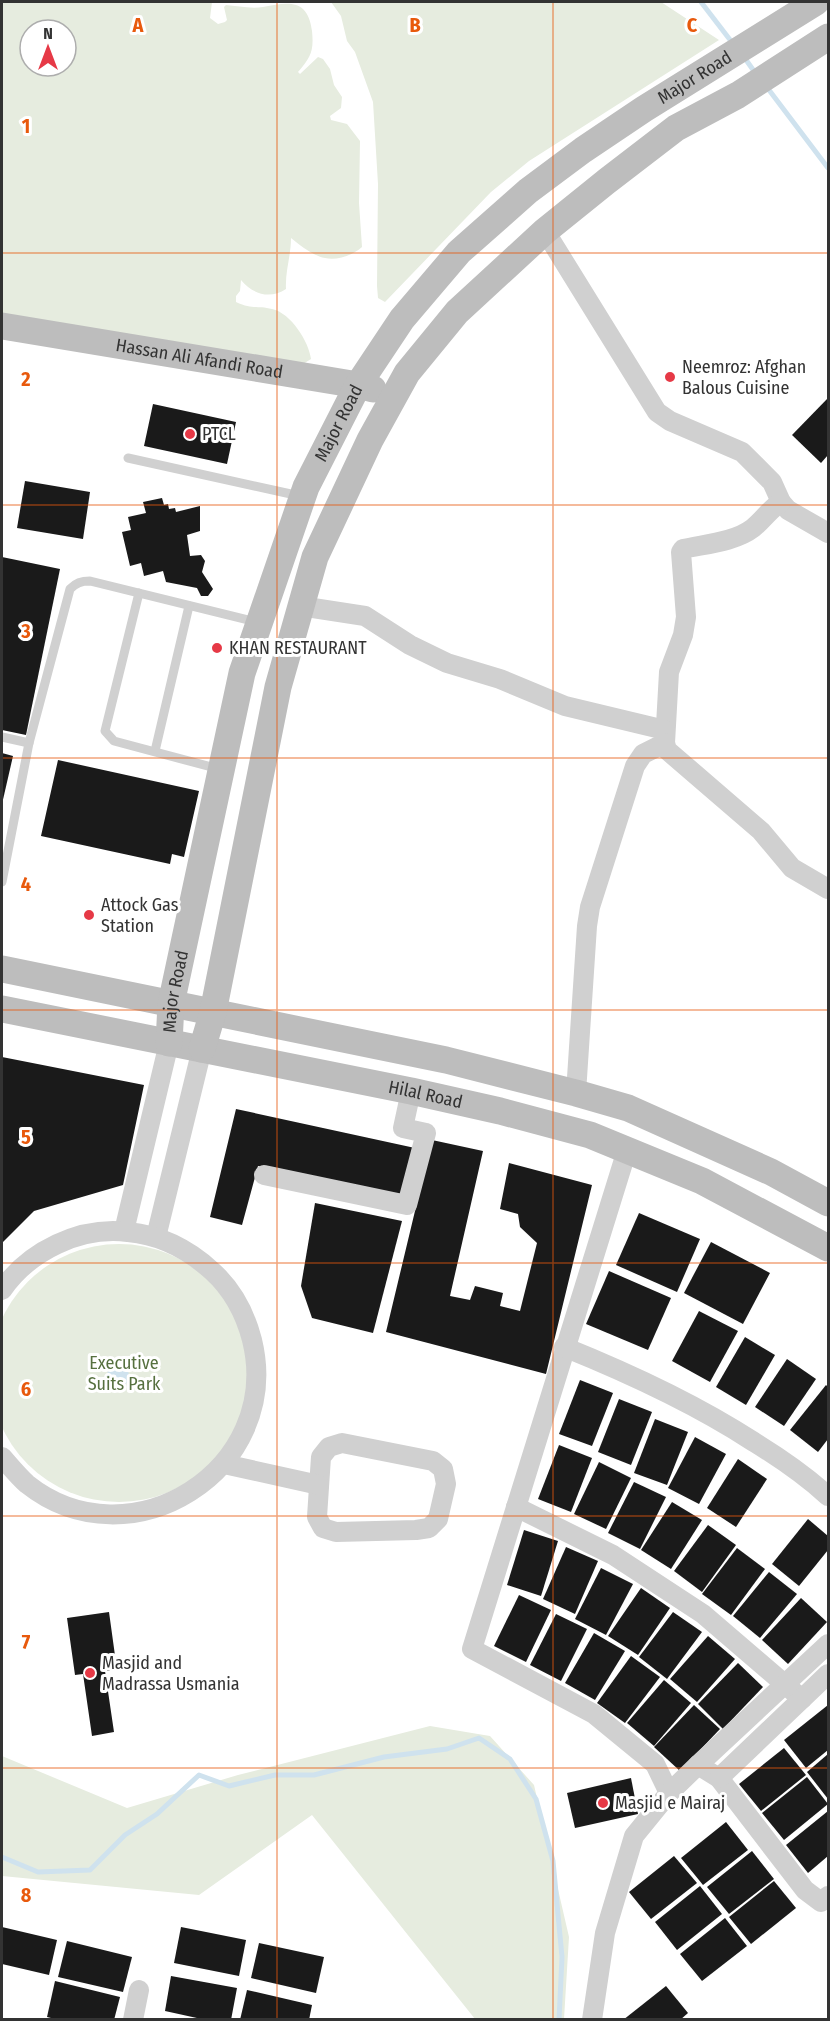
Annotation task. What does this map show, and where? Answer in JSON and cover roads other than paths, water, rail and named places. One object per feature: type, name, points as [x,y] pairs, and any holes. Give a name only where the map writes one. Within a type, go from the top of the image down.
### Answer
[{"type":"street","name":"Major Road","points":[[169,1043],[171,1004],[242,673],[303,497],[358,385],[402,319],[459,252],[528,191],[583,150],[656,101],[698,77],[811,4]]},
{"type":"street","name":"Major Road","points":[[202,1049],[213,1012],[278,687],[300,606],[315,557],[370,440],[407,373],[457,312],[546,231],[607,181],[676,128],[738,95],[828,37]]},
{"type":"street","points":[[656,101],[676,128]]},
{"type":"street","points":[[546,231],[657,412],[670,421],[742,452],[771,482],[781,502],[797,517],[828,533]]},
{"type":"street","name":"Hassan Ali Afandi Road","points":[[2,326],[358,385],[394,396]]},
{"type":"street","points":[[781,502],[770,509],[753,528],[735,536],[683,549],[681,552],[686,617],[683,635],[669,672],[665,737],[667,750],[761,831],[792,868],[828,889]]},
{"type":"street","points":[[300,606],[364,616],[410,645],[447,663],[500,679],[565,706],[665,737]]},
{"type":"street","points":[[576,1093],[587,926],[593,892],[601,874],[635,766],[643,754],[665,737]]},
{"type":"street","name":"Hilal Road","points":[[2,969],[446,1060],[576,1093],[628,1108],[771,1172],[828,1203]]},
{"type":"street","name":"Hilal Road","points":[[2,1010],[411,1091],[500,1111],[590,1135],[702,1181],[828,1248]]},
{"type":"street","points":[[124,1231],[169,1043]]},
{"type":"street","points":[[156,1237],[202,1049]]},
{"type":"street","points":[[264,1175],[407,1205],[426,1133],[403,1128],[411,1091]]},
{"type":"street","points":[[627,1150],[472,1648],[594,1714],[655,1764],[669,1793]]},
{"type":"street","points":[[2,1290],[12,1275],[45,1249],[83,1234],[124,1231],[156,1237],[194,1254],[225,1283],[247,1318],[257,1359],[255,1401],[243,1434],[224,1464],[198,1488],[167,1504],[133,1513],[97,1513],[60,1503],[27,1484],[2,1457]]},
{"type":"street","points":[[564,1347],[661,1388],[723,1422],[772,1453],[828,1496]]},
{"type":"street","points":[[342,1443],[433,1461],[443,1469],[446,1484],[438,1518],[429,1528],[336,1532],[323,1528],[317,1517],[319,1485],[321,1457],[329,1447],[342,1443]]},
{"type":"street","points":[[224,1464],[319,1485]]},
{"type":"street","points":[[516,1507],[613,1556],[703,1614],[802,1699]]},
{"type":"street","points":[[592,2019],[605,1933],[634,1836],[669,1793],[828,1644]]},
{"type":"street","points":[[718,1778],[802,1699],[826,1683]]},
{"type":"street","points":[[698,1765],[718,1778],[805,1890],[821,1902],[828,1896]]},
{"type":"street","points":[[133,2019],[139,1990]]},
{"type":"lane","points":[[128,458],[303,497]]},
{"type":"lane","points":[[2,882],[29,743],[70,590],[75,584],[90,581],[260,623]]},
{"type":"lane","points":[[139,593],[105,731],[114,741],[221,770]]},
{"type":"lane","points":[[155,751],[189,606]]},
{"type":"lane","points":[[2,737],[29,743]]},
{"type":"water","points":[[118,1365],[128,1372],[129,1376],[122,1386],[118,1387],[108,1380],[107,1376],[114,1366]]},
{"type":"waterway","points":[[701,2],[734,45]]},
{"type":"waterway","points":[[744,57],[756,74]]},
{"type":"waterway","points":[[766,86],[828,168]]},
{"type":"waterway","points":[[2,1857],[38,1872],[90,1870],[125,1835],[157,1814],[199,1775],[229,1786],[275,1775],[314,1775],[384,1757],[447,1749],[479,1738],[510,1759],[536,1799],[553,1861],[562,1957],[559,2020]]},
{"type":"place","name":"Neemroz: Afghan Balous Cuisine","points":[[670,377]]},
{"type":"place","name":"PTCL","points":[[190,434]]},
{"type":"place","name":"KHAN RESTAURANT","points":[[217,648]]},
{"type":"place","name":"Attock Gas Station","points":[[89,915]]},
{"type":"place","name":"Masjid and Madrassa Usmania","points":[[90,1673]]},
{"type":"place","name":"Masjid e Mairaj","points":[[603,1803]]},
{"type":"park label","name":"Executive Suits Park","points":[[124,1373]]}]
